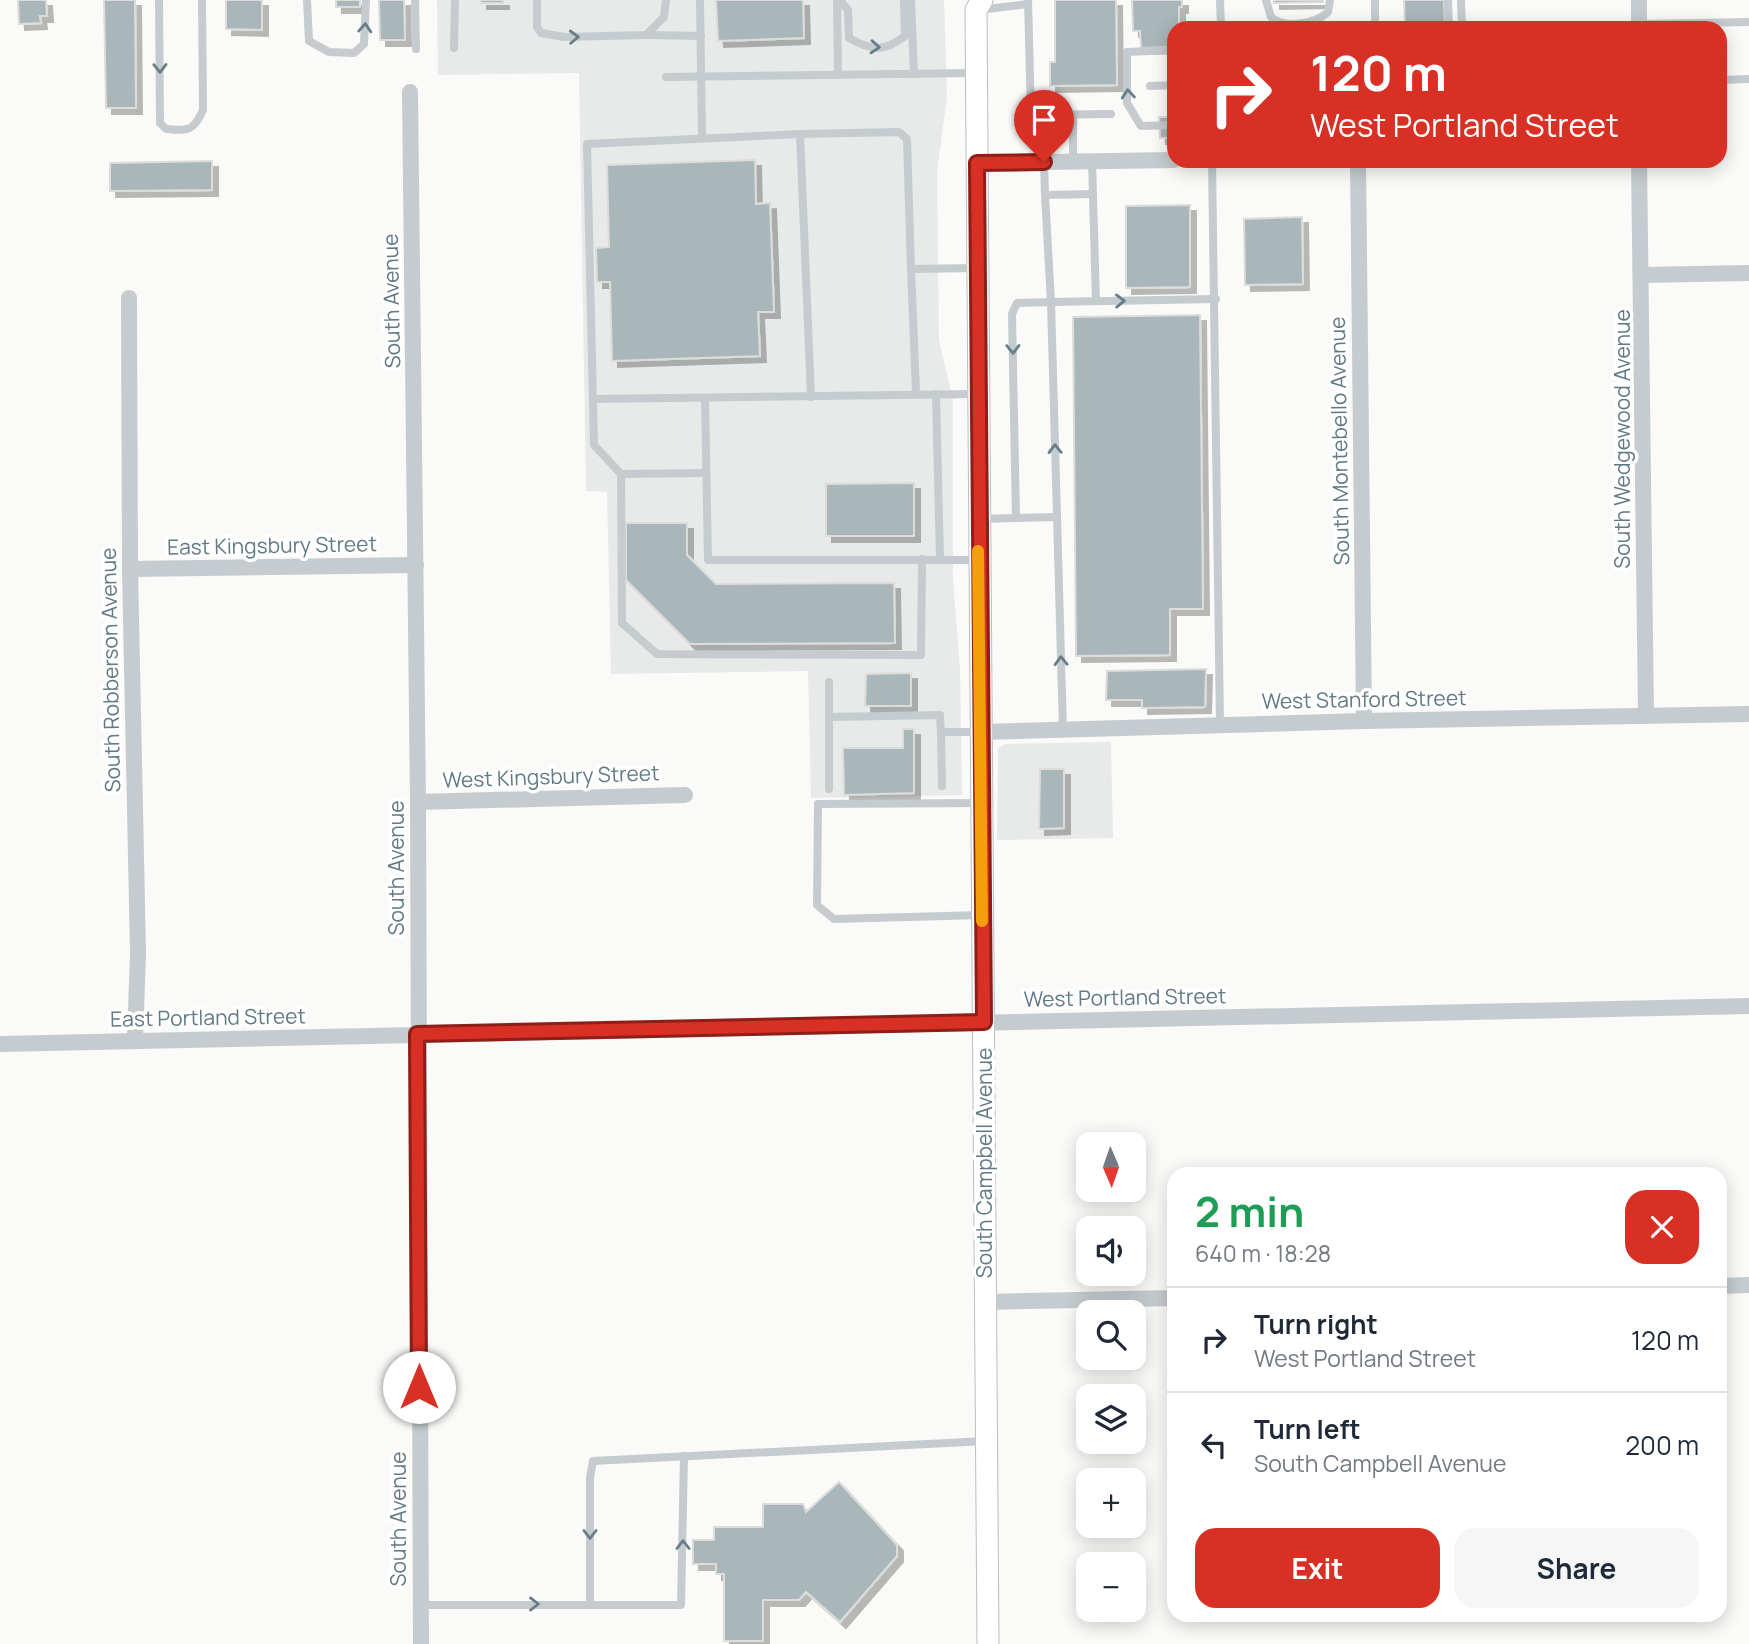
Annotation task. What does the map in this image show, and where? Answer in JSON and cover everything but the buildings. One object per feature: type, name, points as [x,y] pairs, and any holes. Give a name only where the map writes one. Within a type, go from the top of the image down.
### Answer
[{"type":"main road","name":"South Campbell Avenue","points":[[976,3],[977,519],[988,1644]]},
{"type":"street","points":[[1639,0],[1639,21]]},
{"type":"street","name":"South Avenue","points":[[410,92],[418,802],[421,1644]]},
{"type":"street","points":[[977,163],[1167,160]]},
{"type":"street","name":"South Montebello Avenue","points":[[1358,168],[1364,721]]},
{"type":"street","name":"South Wedgewood Avenue","points":[[1639,168],[1646,716]]},
{"type":"street","points":[[1642,275],[1749,273]]},
{"type":"street","name":"South Robberson Avenue","points":[[129,298],[130,569],[138,953],[135,1040]]},
{"type":"street","name":"East Kingsbury Street","points":[[130,569],[416,565]]},
{"type":"street","name":"West Stanford Street","points":[[980,732],[1749,714]]},
{"type":"street","name":"West Kingsbury Street","points":[[418,802],[685,795]]},
{"type":"street","name":"West Portland Street","points":[[417,1034],[1749,1006]]},
{"type":"street","name":"East Portland Street","points":[[0,1044],[417,1034]]},
{"type":"street","points":[[1727,1286],[1749,1285]]},
{"type":"street","points":[[986,1302],[1167,1298]]},
{"type":"lane","points":[[159,0],[160,122],[166,129],[188,131],[196,125],[203,110],[202,0]]},
{"type":"lane","points":[[307,0],[309,41],[329,52],[354,53],[364,44],[366,0]]},
{"type":"lane","points":[[415,0],[416,49]]},
{"type":"lane","points":[[454,48],[455,0]]},
{"type":"lane","points":[[537,0],[537,27],[541,33],[551,37],[701,36]]},
{"type":"lane","points":[[646,35],[664,18],[666,0]]},
{"type":"lane","points":[[700,0],[702,138]]},
{"type":"lane","points":[[839,0],[848,10],[849,38],[866,48],[890,47],[905,36],[904,0]]},
{"type":"lane","points":[[838,75],[839,0]]},
{"type":"lane","points":[[911,0],[914,74]]},
{"type":"lane","points":[[1220,0],[1221,21]]},
{"type":"lane","points":[[1266,0],[1267,10],[1276,21]]},
{"type":"lane","points":[[1316,21],[1328,12],[1330,0]]},
{"type":"lane","points":[[1375,0],[1375,21]]},
{"type":"lane","points":[[1448,0],[1449,21]]},
{"type":"lane","points":[[1461,0],[1462,21]]},
{"type":"lane","points":[[976,3],[1028,2],[1031,115],[1111,114]]},
{"type":"lane","points":[[1727,23],[1749,22]]},
{"type":"lane","points":[[1167,50],[1127,51],[1127,103],[1141,126],[1167,125]]},
{"type":"lane","points":[[666,77],[976,73]]},
{"type":"lane","points":[[1727,80],[1749,79]]},
{"type":"lane","points":[[1150,86],[1167,85]]},
{"type":"lane","points":[[1073,115],[1073,162]]},
{"type":"lane","points":[[916,393],[907,139],[899,132],[881,130],[587,144],[594,445],[621,474],[622,623],[657,654],[921,655],[922,559]]},
{"type":"lane","points":[[800,134],[811,397]]},
{"type":"lane","points":[[1092,161],[1096,301]]},
{"type":"lane","points":[[1044,162],[1051,302],[1063,730]]},
{"type":"lane","points":[[1212,168],[1220,725]]},
{"type":"lane","points":[[1045,195],[1093,194]]},
{"type":"lane","points":[[911,269],[977,268]]},
{"type":"lane","points":[[1016,518],[1013,314],[1017,303],[1216,299]]},
{"type":"lane","points":[[936,394],[940,560]]},
{"type":"lane","points":[[593,399],[977,394]]},
{"type":"lane","points":[[705,399],[708,560],[978,560]]},
{"type":"lane","points":[[621,474],[705,473]]},
{"type":"lane","points":[[977,519],[1057,517]]},
{"type":"lane","points":[[829,682],[829,789]]},
{"type":"lane","points":[[829,717],[940,715],[942,786]]},
{"type":"lane","points":[[941,732],[980,732]]},
{"type":"lane","points":[[981,803],[818,804],[817,905],[834,919],[982,915]]},
{"type":"lane","points":[[590,1604],[590,1466],[597,1460],[986,1441]]},
{"type":"lane","points":[[420,1605],[681,1605],[684,1457]]},
{"type":"shaded area","points":[[437,0],[944,0],[947,97],[937,172],[939,340],[953,400],[953,580],[960,668],[962,795],[811,798],[808,671],[611,674],[607,492],[586,491],[579,73],[438,75]]},
{"type":"shaded area","points":[[1111,742],[1113,838],[997,840],[998,748],[1005,744]]},
{"type":"slow traffic","points":[[978,551],[982,921]]},
{"type":"route","points":[[419,1387],[417,1034],[984,1022],[977,519],[977,163],[1044,162]]}]
